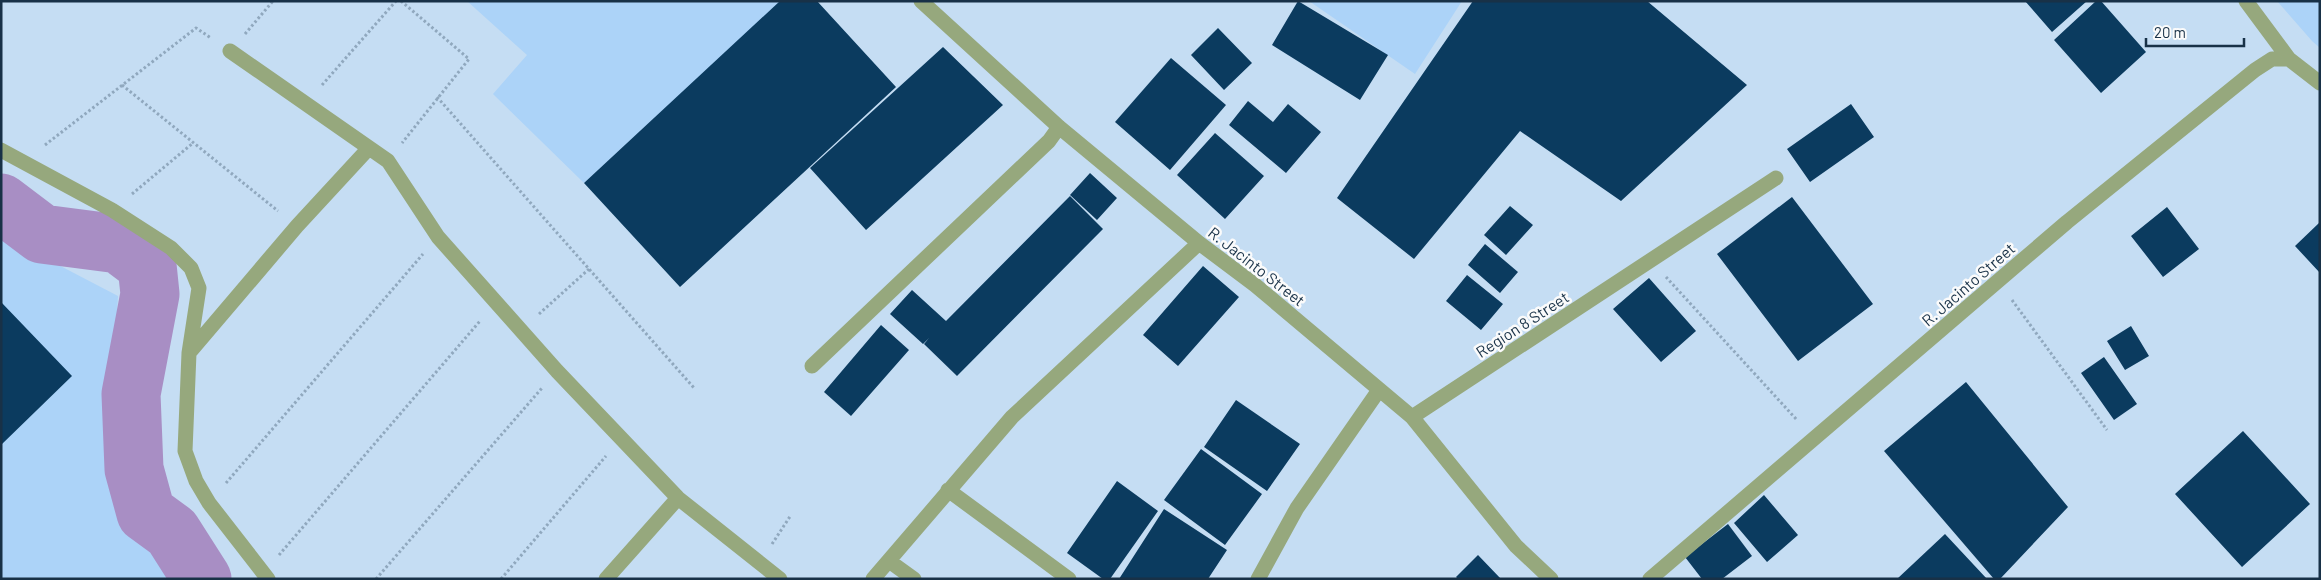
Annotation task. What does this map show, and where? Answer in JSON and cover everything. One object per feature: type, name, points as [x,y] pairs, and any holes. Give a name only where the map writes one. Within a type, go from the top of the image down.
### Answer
[{"type":"street","name":"R. Jacinto Street","points":[[921,1],[1059,127],[1199,242],[1256,285],[1412,418],[1516,546],[1552,579]]},
{"type":"street","points":[[2246,1],[2289,60],[2320,83]]},
{"type":"street","points":[[230,51],[388,161],[438,237],[522,329],[557,371],[678,498],[780,579]]},
{"type":"street","name":"R. Jacinto Street","points":[[1650,579],[2067,222],[2255,70],[2272,59],[2289,60]]},
{"type":"street","points":[[812,366],[1049,141],[1059,127]]},
{"type":"street","points":[[189,353],[297,226],[370,148]]},
{"type":"street","points":[[1,150],[112,210],[171,248],[192,268],[199,288],[189,353],[186,451],[196,481],[208,503],[265,576]]},
{"type":"street","name":"Region 8 Street","points":[[1412,418],[1776,178]]},
{"type":"street","points":[[873,579],[1012,418],[1199,242]]},
{"type":"street","points":[[1258,579],[1297,508],[1379,390]]},
{"type":"street","points":[[948,490],[1069,579]]},
{"type":"street","points":[[606,579],[678,498]]},
{"type":"street","points":[[889,561],[914,579]]},
{"type":"path","points":[[22,162],[196,28],[230,51],[273,1]]},
{"type":"path","points":[[306,104],[396,1]]},
{"type":"path","points":[[388,161],[469,59],[401,1]]},
{"type":"path","points":[[122,85],[297,226]]},
{"type":"path","points":[[437,97],[695,389]]},
{"type":"path","points":[[112,210],[193,143]]},
{"type":"path","points":[[208,503],[438,237]]},
{"type":"path","points":[[1651,260],[1814,439]]},
{"type":"path","points":[[522,329],[589,269]]},
{"type":"path","points":[[1998,281],[2107,430]]},
{"type":"path","points":[[265,576],[497,302]]},
{"type":"path","points":[[376,579],[557,371]]},
{"type":"path","points":[[501,579],[621,438]]},
{"type":"path","points":[[760,562],[791,515]]},
{"type":"shaded area","points":[[467,1],[781,1],[584,183],[493,94],[527,55]]},
{"type":"shaded area","points":[[1309,1],[1462,1],[1415,74]]},
{"type":"shaded area","points":[[2277,1],[2320,1],[2320,48],[2312,41]]},
{"type":"shaded area","points":[[1,235],[118,296],[108,474],[187,579],[1,579]]},
{"type":"building","points":[[780,1],[817,1],[896,87],[680,287],[584,183]]},
{"type":"building","points":[[1298,1],[1388,55],[1360,100],[1272,45]]},
{"type":"building","points":[[1473,1],[1647,1],[1747,85],[1621,201],[1520,131],[1414,259],[1337,198]]},
{"type":"building","points":[[2025,1],[2087,1],[2052,32]]},
{"type":"building","points":[[2096,1],[2101,1],[2146,52],[2101,93],[2054,40]]},
{"type":"building","points":[[1218,28],[1252,63],[1224,90],[1191,55]]},
{"type":"building","points":[[943,47],[1003,105],[866,230],[810,168]]},
{"type":"building","points":[[1171,58],[1226,105],[1170,170],[1115,122]]},
{"type":"building","points":[[1248,101],[1273,122],[1288,104],[1321,132],[1286,173],[1229,125]]},
{"type":"building","points":[[1851,104],[1874,137],[1810,182],[1787,149]]},
{"type":"building","points":[[1215,133],[1264,176],[1225,219],[1177,175]]},
{"type":"building","points":[[1090,173],[1117,198],[1097,220],[1070,195]]},
{"type":"building","points":[[1070,196],[1103,229],[957,376],[924,344],[929,338],[923,344],[890,314],[912,290],[946,321]]},
{"type":"building","points":[[1792,197],[1873,304],[1798,361],[1717,254]]},
{"type":"building","points":[[1510,206],[1533,225],[1506,255],[1484,235]]},
{"type":"building","points":[[2167,207],[2199,249],[2163,277],[2131,236]]},
{"type":"building","points":[[2320,224],[2320,273],[2295,246]]},
{"type":"building","points":[[1485,244],[1518,272],[1500,293],[1468,265]]},
{"type":"building","points":[[1203,266],[1239,297],[1178,366],[1143,335]]},
{"type":"building","points":[[1467,275],[1503,304],[1481,330],[1446,301]]},
{"type":"building","points":[[1649,278],[1696,331],[1661,362],[1613,309]]},
{"type":"building","points":[[1,302],[72,376],[1,445]]},
{"type":"building","points":[[881,325],[909,350],[851,416],[824,392]]},
{"type":"building","points":[[2131,326],[2149,356],[2125,370],[2107,341]]},
{"type":"building","points":[[2104,357],[2137,404],[2114,420],[2081,373]]},
{"type":"building","points":[[1966,382],[2068,507],[2000,579],[1994,579],[1884,451]]},
{"type":"building","points":[[1236,400],[1300,444],[1267,491],[1204,447]]},
{"type":"building","points":[[2243,431],[2310,504],[2242,567],[2175,494]]},
{"type":"building","points":[[1201,449],[1262,494],[1225,545],[1164,500]]},
{"type":"building","points":[[1117,481],[1158,511],[1110,579],[1103,579],[1067,553]]},
{"type":"building","points":[[1764,495],[1798,535],[1767,562],[1734,523]]},
{"type":"building","points":[[1164,509],[1227,550],[1208,579],[1119,579]]},
{"type":"building","points":[[1728,524],[1752,556],[1722,579],[1702,579],[1685,557]]},
{"type":"building","points":[[1945,534],[1987,579],[1897,579]]},
{"type":"building","points":[[1478,555],[1501,579],[1458,579],[1456,577]]},
{"type":"waterway","points":[[1,203],[42,234],[119,244],[147,265],[150,294],[131,394],[134,469],[146,513],[172,532],[202,579]]}]
